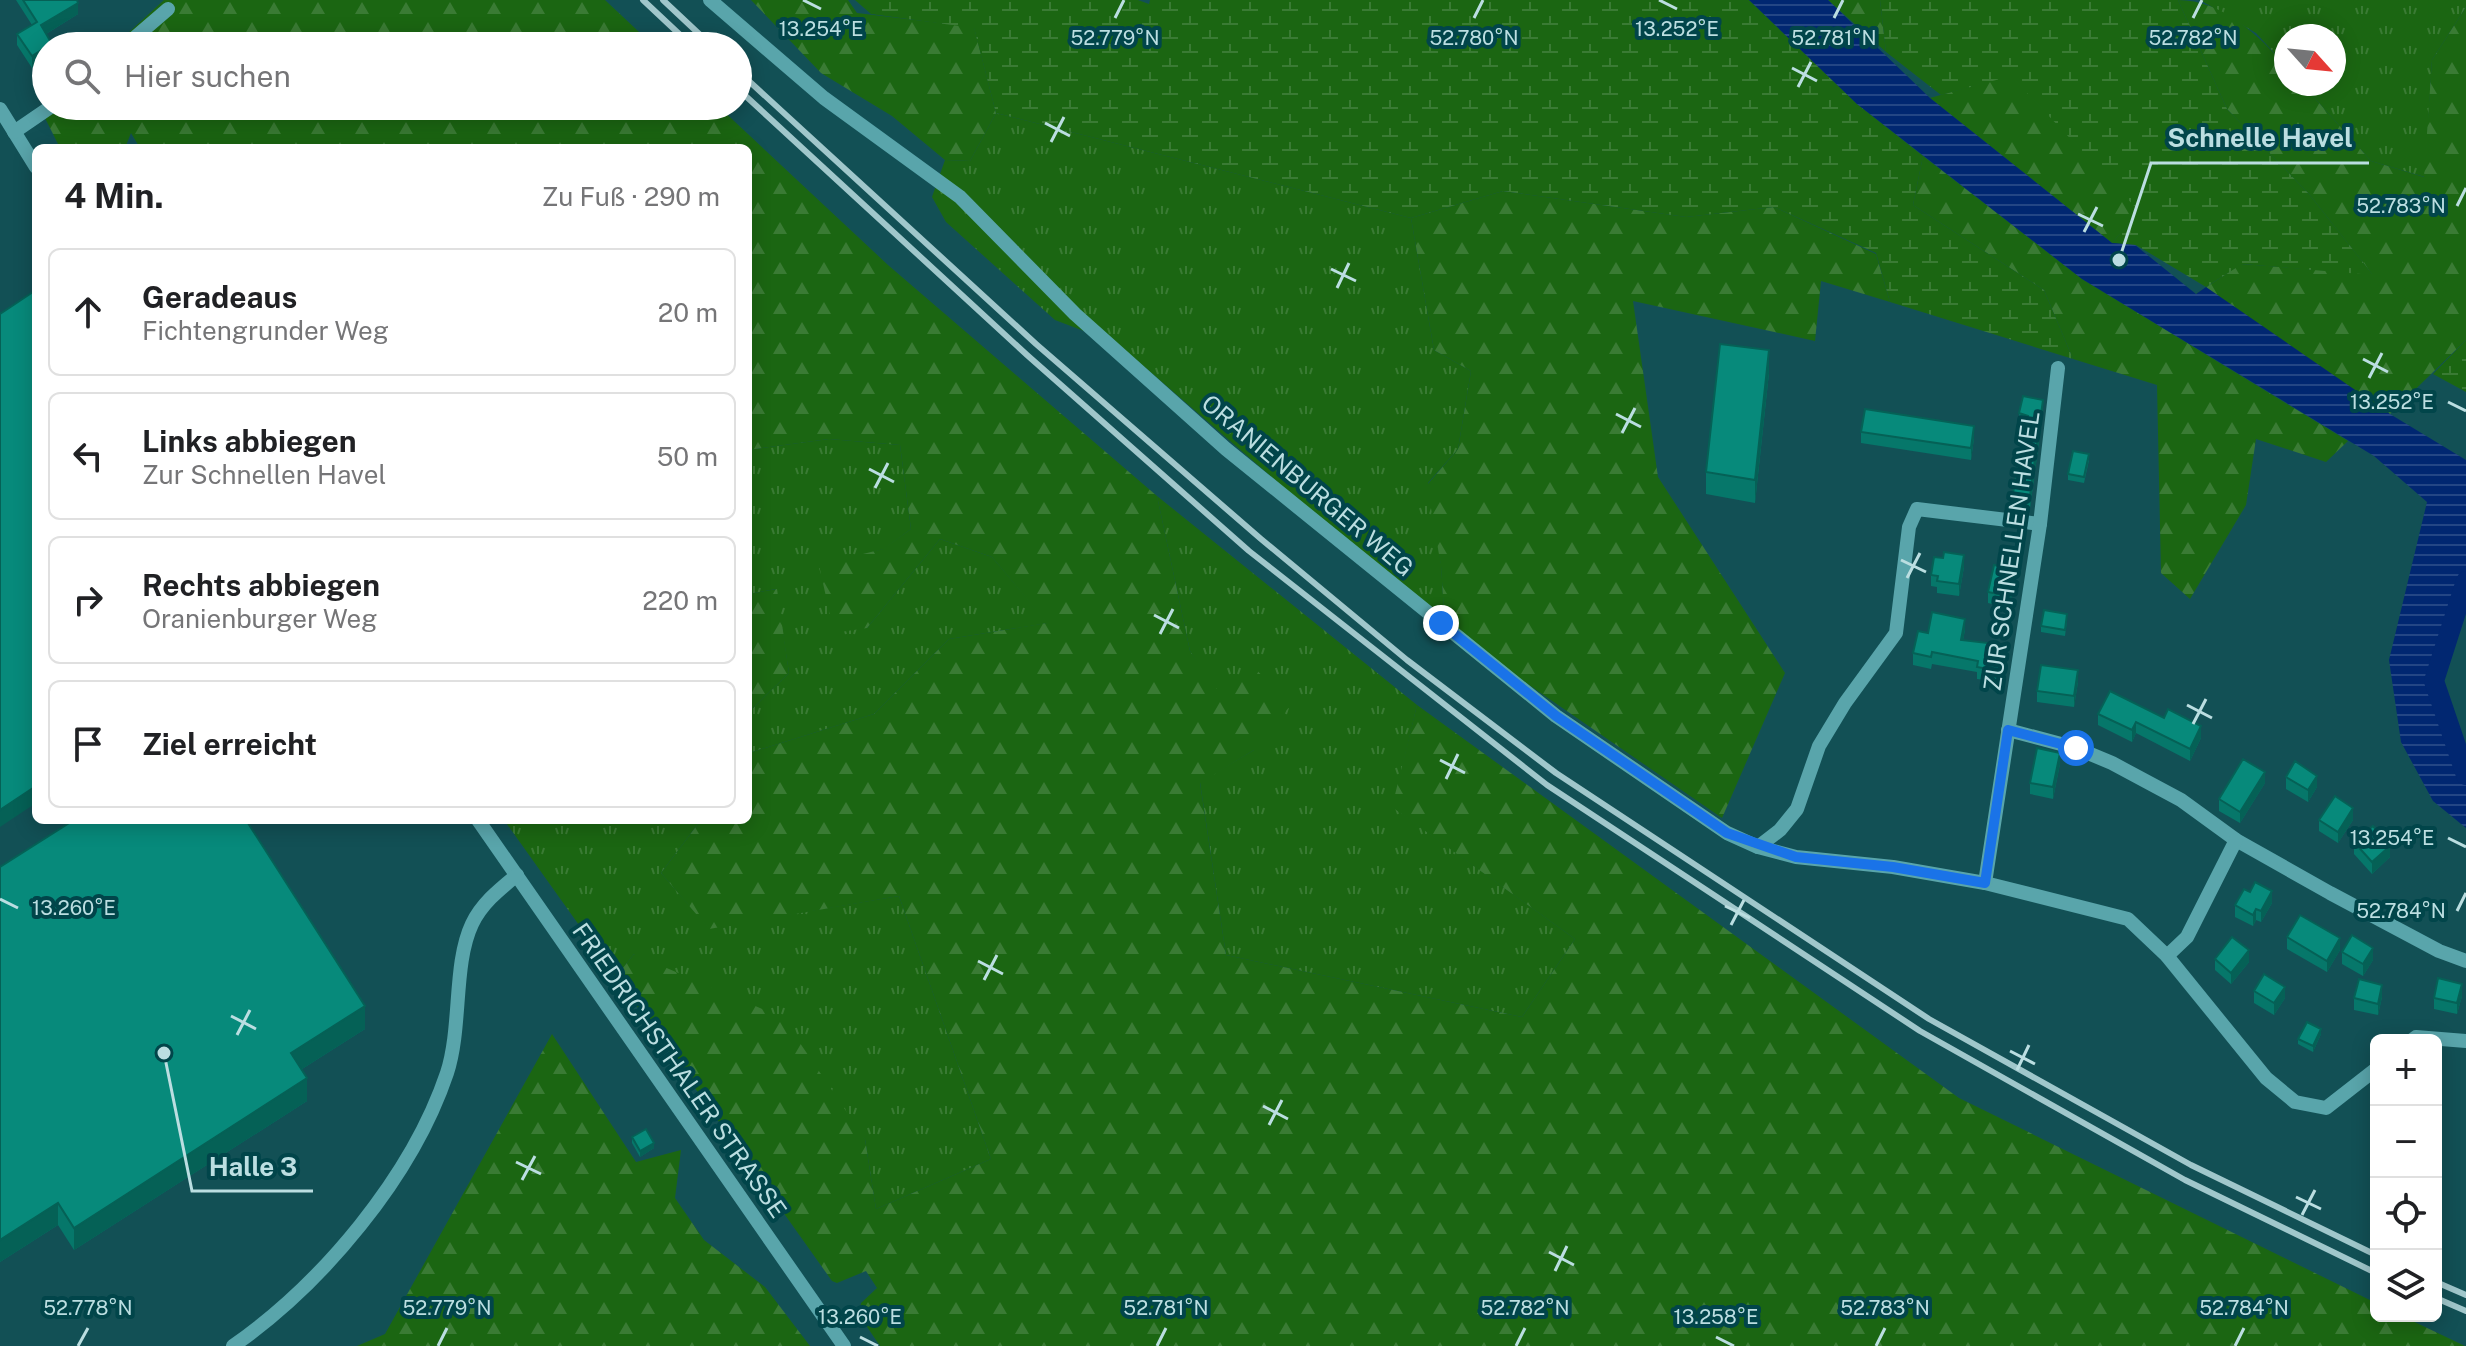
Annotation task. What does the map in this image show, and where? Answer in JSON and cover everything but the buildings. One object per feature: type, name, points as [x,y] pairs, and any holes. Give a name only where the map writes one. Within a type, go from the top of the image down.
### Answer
[{"type":"street","name":"ORANIENBURGER WEG","points":[[710,0],[747,32]]},
{"type":"street","points":[[141,32],[168,9]]},
{"type":"street","name":"ORANIENBURGER WEG","points":[[752,36],[824,98],[960,197],[1075,314],[1226,449],[1556,716],[1727,833],[1758,847],[1796,857],[1893,867],[1985,883],[2128,919],[2167,956],[2266,1078],[2295,1102],[2326,1108],[2370,1074]]},
{"type":"street","points":[[0,109],[32,161]]},
{"type":"street","points":[[14,132],[32,120]]},
{"type":"street","name":"ZUR SCHNELLEN HAVEL","points":[[1985,883],[2040,524],[2058,368]]},
{"type":"street","points":[[1758,847],[1780,830],[1797,809],[1819,746],[1845,703],[1896,633],[1909,527],[1917,509],[2040,524]]},
{"type":"street","points":[[2008,730],[2076,748],[2112,763],[2181,800],[2236,840],[2426,944],[2466,961]]},
{"type":"street","name":"FRIEDRICHSTHALER STRASSE","points":[[481,824],[844,1346]]},
{"type":"street","points":[[2167,956],[2187,937],[2236,840]]},
{"type":"street","points":[[233,1346],[291,1301],[336,1253],[368,1214],[426,1126],[451,1059],[465,948],[472,923],[488,901],[517,875]]},
{"type":"street","points":[[2442,1039],[2466,1041]]},
{"type":"green space","points":[[164,0],[605,0],[639,32],[129,32]]},
{"type":"green space","points":[[751,0],[848,0],[857,13],[974,27],[996,113],[970,161],[945,160],[892,116],[821,73]]},
{"type":"green space","points":[[855,0],[1138,0],[1149,4],[1150,0],[1749,0],[1857,104],[1923,156],[1913,205],[2044,290],[2073,359],[1890,302],[1876,253],[1774,207],[1686,217],[1503,191],[1411,218],[996,113],[974,28],[871,14]]},
{"type":"green space","points":[[1828,0],[1880,0],[1886,52]]},
{"type":"green space","points":[[1880,0],[2178,0],[2227,109],[2309,194],[2373,275],[2242,264],[2206,287],[2136,245],[2112,243],[2139,211],[2011,76],[1941,95],[1886,52]]},
{"type":"green space","points":[[2178,0],[2210,6],[2224,13],[2264,43],[2274,53],[2274,96],[2313,96],[2371,161],[2424,177],[2432,60],[2466,7],[2466,340],[2390,414],[2196,294],[2241,264],[2372,274],[2309,194],[2227,109]]},
{"type":"green space","points":[[2200,0],[2466,0],[2466,7],[2432,60],[2425,177],[2371,161],[2313,96],[2346,96],[2346,24],[2274,24],[2274,53],[2256,33]]},
{"type":"green space","points":[[2011,75],[2140,211],[2112,243],[1930,98]]},
{"type":"green space","points":[[996,113],[1411,218],[1434,350],[1471,371],[1458,449],[1428,483],[1441,564],[1445,627],[1118,344],[1055,320],[946,222],[932,197],[945,160],[970,161]]},
{"type":"green space","points":[[46,120],[733,120],[888,265],[1157,496],[1190,651],[1222,696],[1253,666],[1290,706],[1254,750],[1200,783],[1226,955],[1522,1017],[1575,939],[1392,807],[1417,705],[1959,1098],[2370,1300],[2370,1322],[2415,1322],[2465,1346],[880,1346],[859,1315],[861,1303],[877,1288],[866,1271],[837,1283],[832,1281],[616,977],[634,954],[783,1018],[865,1139],[876,1209],[991,1159],[899,896],[709,929],[661,873],[698,824],[752,824],[752,752],[874,714],[949,639],[1047,623],[992,557],[940,539],[867,628],[834,633],[819,565],[883,549],[911,529],[900,445],[829,439],[752,449],[752,144],[138,144],[131,133],[127,144],[58,144]]},
{"type":"green space","points":[[1923,156],[2082,279],[2348,441],[2326,462],[2256,439],[2246,505],[2190,599],[2161,573],[2157,385],[2073,359],[2044,290],[1913,205]]},
{"type":"green space","points":[[1503,191],[1686,217],[1774,207],[1876,254],[1890,302],[1821,281],[1815,341],[1633,301],[1658,477],[1785,673],[1722,818],[1445,627],[1441,566],[1427,485],[1458,449],[1471,371],[1434,350],[1411,218]]},
{"type":"green space","points":[[2466,340],[2466,392],[2433,374]]},
{"type":"green space","points":[[829,439],[900,445],[911,529],[884,549],[820,566],[867,628],[940,539],[992,557],[1048,623],[949,639],[874,714],[752,752],[752,709],[789,673],[776,589],[752,593],[752,449]]},
{"type":"green space","points":[[1157,496],[1417,705],[1393,807],[1575,939],[1522,1017],[1226,955],[1200,782],[1254,750],[1190,651]]},
{"type":"green space","points":[[777,589],[789,673],[752,709],[752,593]]},
{"type":"green space","points":[[507,824],[698,824],[661,873],[709,928],[899,896],[991,1159],[876,1209],[865,1139],[634,954],[616,977]]},
{"type":"green space","points":[[552,1034],[636,1162],[681,1150],[675,1198],[704,1240],[765,1287],[810,1346],[357,1346],[385,1334]]},
{"type":"water","points":[[1749,0],[1828,0],[1930,98],[2112,243],[2135,245],[2196,294],[2206,287],[2390,414],[2466,460],[2466,581],[2434,681],[2466,775],[2466,828],[2433,801],[2401,742],[2389,660],[2427,502],[2374,456],[2082,279],[1857,104]]},
{"type":"waterway","points":[[2466,581],[2434,681],[2466,775]]},
{"type":"railway","points":[[643,0],[677,32]]},
{"type":"railway","points":[[663,0],[697,32]]},
{"type":"railway","points":[[752,84],[1036,344],[1261,539],[1407,660],[1556,773],[1929,1019],[2191,1165],[2370,1252]]},
{"type":"railway","points":[[752,102],[1027,355],[1249,551],[1547,785],[1920,1031],[2185,1180],[2370,1270]]},
{"type":"railway","points":[[2442,1285],[2466,1295]]},
{"type":"railway","points":[[2442,1301],[2466,1311]]},
{"type":"place","name":"Schnelle Havel","points":[[2119,260]]},
{"type":"place","name":"Halle 3","points":[[164,1053]]},
{"type":"route","points":[[1441,623],[1556,716],[1727,833],[1758,847],[1796,857],[1893,867],[1985,883],[2008,730],[2076,748]]}]
